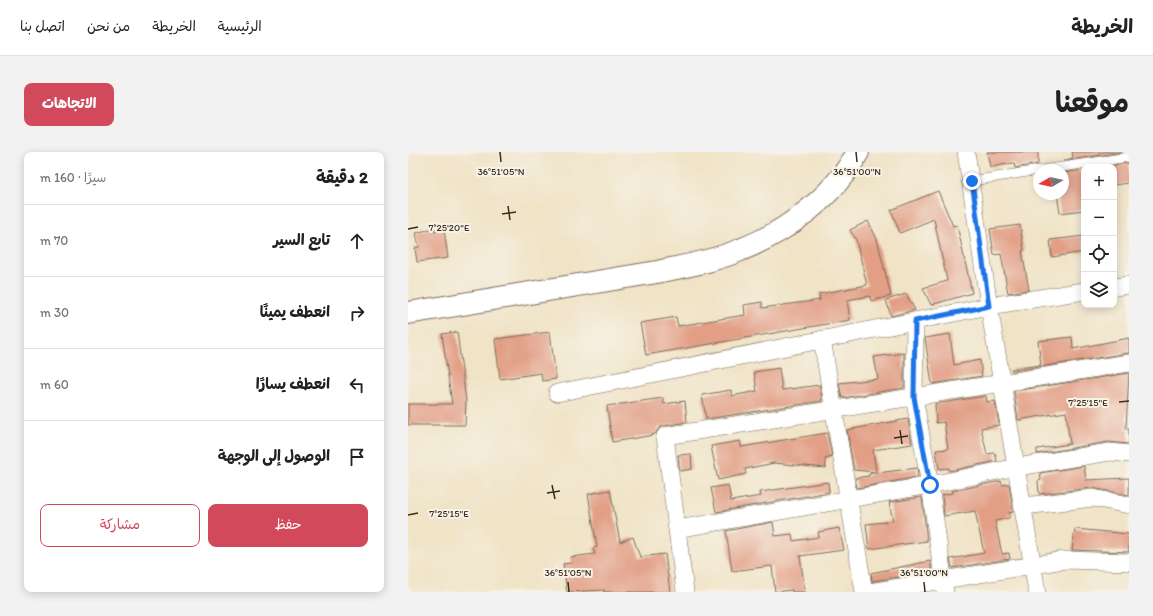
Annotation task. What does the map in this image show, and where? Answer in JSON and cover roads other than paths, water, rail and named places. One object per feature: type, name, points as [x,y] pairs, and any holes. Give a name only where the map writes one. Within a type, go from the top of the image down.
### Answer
[{"type":"main road","points":[[408,312],[657,272],[694,264],[740,250],[781,228],[810,208],[824,196],[841,177],[858,152]]},
{"type":"street","points":[[966,152],[972,181],[989,306],[1024,506],[1037,592]]},
{"type":"street","points":[[1117,287],[1129,285]]},
{"type":"street","points":[[557,393],[989,306],[1081,291]]},
{"type":"street","points":[[915,321],[914,397],[930,485],[944,586]]},
{"type":"street","points":[[822,339],[864,592]]},
{"type":"street","points":[[685,592],[664,436],[1129,363]]},
{"type":"street","points":[[677,529],[930,485],[1017,466],[1110,452],[1129,454]]},
{"type":"street","points":[[1024,506],[1093,498],[1129,505]]},
{"type":"street","points":[[870,592],[944,586],[1064,560],[1129,562]]},
{"type":"lane","points":[[1069,166],[1129,157]]},
{"type":"lane","points":[[972,181],[1033,171]]}]
